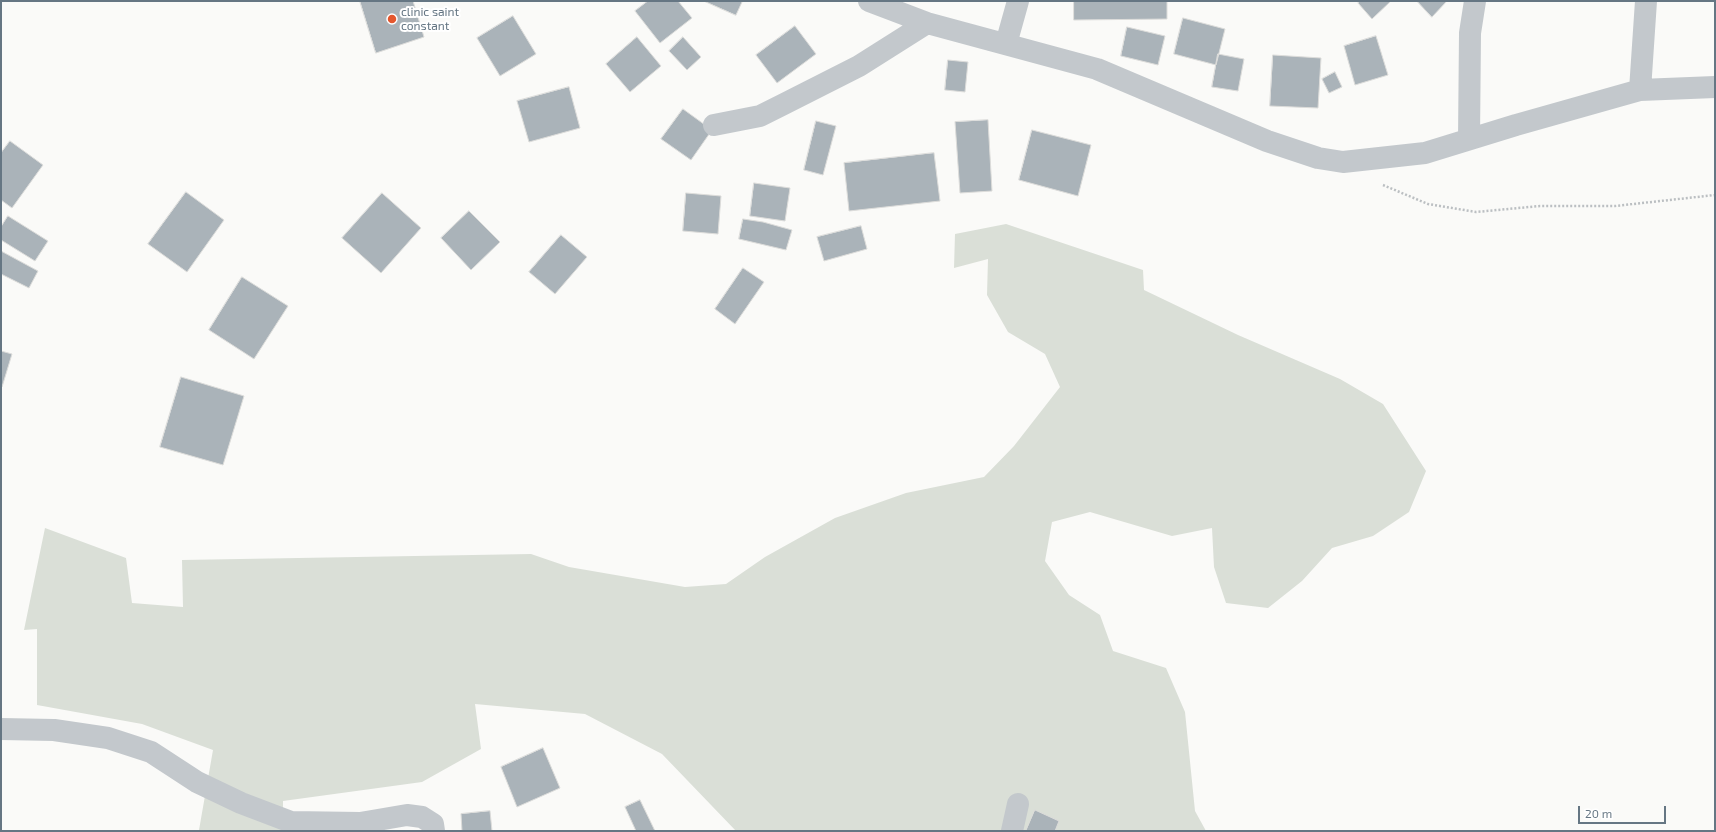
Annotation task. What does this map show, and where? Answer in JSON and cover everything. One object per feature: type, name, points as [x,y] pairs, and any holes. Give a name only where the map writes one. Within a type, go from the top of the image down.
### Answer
[{"type":"street","points":[[870,1],[927,23],[1098,69],[1267,141],[1318,158],[1343,162],[1425,153],[1640,90],[1715,87]]},
{"type":"street","points":[[1006,44],[1018,1]]},
{"type":"street","points":[[1469,139],[1470,33],[1475,1]]},
{"type":"street","points":[[1640,90],[1646,1]]},
{"type":"street","points":[[714,125],[760,116],[859,66],[927,23]]},
{"type":"street","points":[[1,729],[54,730],[108,738],[151,752],[197,782],[241,803],[291,822],[360,823],[406,815],[422,817],[433,824],[434,831]]},
{"type":"street","points":[[1012,831],[1018,804]]},
{"type":"path","points":[[1377,182],[1428,204],[1476,212],[1540,206],[1615,206],[1715,195]]},
{"type":"shaded area","points":[[1006,224],[1143,270],[1144,290],[1238,335],[1340,379],[1383,404],[1426,471],[1409,512],[1373,536],[1332,548],[1302,581],[1268,608],[1226,603],[1214,567],[1212,528],[1172,536],[1090,512],[1052,522],[1045,561],[1069,595],[1100,615],[1113,651],[1166,668],[1185,712],[1195,811],[1206,831],[736,831],[662,754],[585,714],[475,704],[481,749],[422,782],[283,801],[283,831],[201,831],[199,830],[213,750],[142,724],[37,705],[37,629],[24,630],[45,528],[126,558],[132,603],[183,607],[182,560],[531,554],[569,567],[685,587],[726,584],[765,557],[835,518],[906,493],[984,477],[1014,446],[1060,387],[1045,354],[1008,332],[987,295],[988,259],[954,268],[955,234]]},
{"type":"building","name":"clinic saint constant","points":[[360,1],[413,1],[424,37],[376,53]]},
{"type":"building","points":[[648,1],[678,1],[692,18],[660,43],[635,11]]},
{"type":"building","points":[[704,1],[740,1],[742,2],[736,15]]},
{"type":"building","points":[[1074,1],[1167,1],[1167,19],[1074,20]]},
{"type":"building","points":[[1360,1],[1391,1],[1372,19],[1358,3]]},
{"type":"building","points":[[1417,1],[1447,1],[1432,17]]},
{"type":"building","points":[[513,16],[536,54],[500,76],[477,38]]},
{"type":"building","points":[[1183,18],[1225,29],[1216,65],[1174,54]]},
{"type":"building","points":[[795,26],[816,54],[777,83],[756,55]]},
{"type":"building","points":[[1127,27],[1165,36],[1158,65],[1121,56]]},
{"type":"building","points":[[1376,36],[1388,75],[1355,85],[1344,46]]},
{"type":"building","points":[[637,37],[661,66],[630,92],[606,64]]},
{"type":"building","points":[[683,37],[701,57],[687,70],[669,51]]},
{"type":"building","points":[[1218,54],[1244,59],[1238,91],[1212,87]]},
{"type":"building","points":[[1273,55],[1321,58],[1318,108],[1270,106]]},
{"type":"building","points":[[948,60],[968,62],[965,92],[945,90]]},
{"type":"building","points":[[1335,72],[1342,87],[1329,93],[1322,79]]},
{"type":"building","points":[[569,87],[580,128],[529,142],[517,101]]},
{"type":"building","points":[[683,109],[712,130],[691,160],[661,139]]},
{"type":"building","points":[[988,120],[992,191],[960,193],[955,122]]},
{"type":"building","points":[[816,121],[836,126],[823,175],[804,170]]},
{"type":"building","points":[[1032,130],[1091,145],[1078,196],[1019,180]]},
{"type":"building","points":[[10,141],[43,165],[12,208],[1,200],[1,153]]},
{"type":"building","points":[[934,153],[940,201],[849,211],[844,163]]},
{"type":"building","points":[[754,183],[790,188],[785,221],[750,216]]},
{"type":"building","points":[[186,192],[224,220],[187,272],[148,244]]},
{"type":"building","points":[[382,193],[421,228],[381,273],[342,238]]},
{"type":"building","points":[[686,193],[721,196],[718,234],[683,231]]},
{"type":"building","points":[[469,211],[500,242],[471,270],[441,238]]},
{"type":"building","points":[[8,216],[48,241],[35,261],[1,240],[1,227]]},
{"type":"building","points":[[743,219],[763,222],[792,230],[786,250],[739,239]]},
{"type":"building","points":[[861,226],[867,249],[824,261],[817,237]]},
{"type":"building","points":[[561,235],[587,257],[555,294],[529,272]]},
{"type":"building","points":[[1,251],[38,271],[29,288],[1,274]]},
{"type":"building","points":[[743,268],[764,282],[735,324],[715,309]]},
{"type":"building","points":[[242,277],[288,306],[254,359],[209,330]]},
{"type":"building","points":[[1,351],[12,354],[2,387],[1,387]]},
{"type":"building","points":[[181,377],[244,396],[223,465],[160,447]]},
{"type":"building","points":[[543,748],[560,788],[517,807],[501,767]]},
{"type":"building","points":[[640,800],[655,831],[636,831],[625,807]]},
{"type":"building","points":[[1035,810],[1059,821],[1055,831],[1026,831]]},
{"type":"building","points":[[490,811],[492,831],[462,831],[461,814]]},
{"type":"place","name":"clinic saint constant","points":[[392,19]]}]
